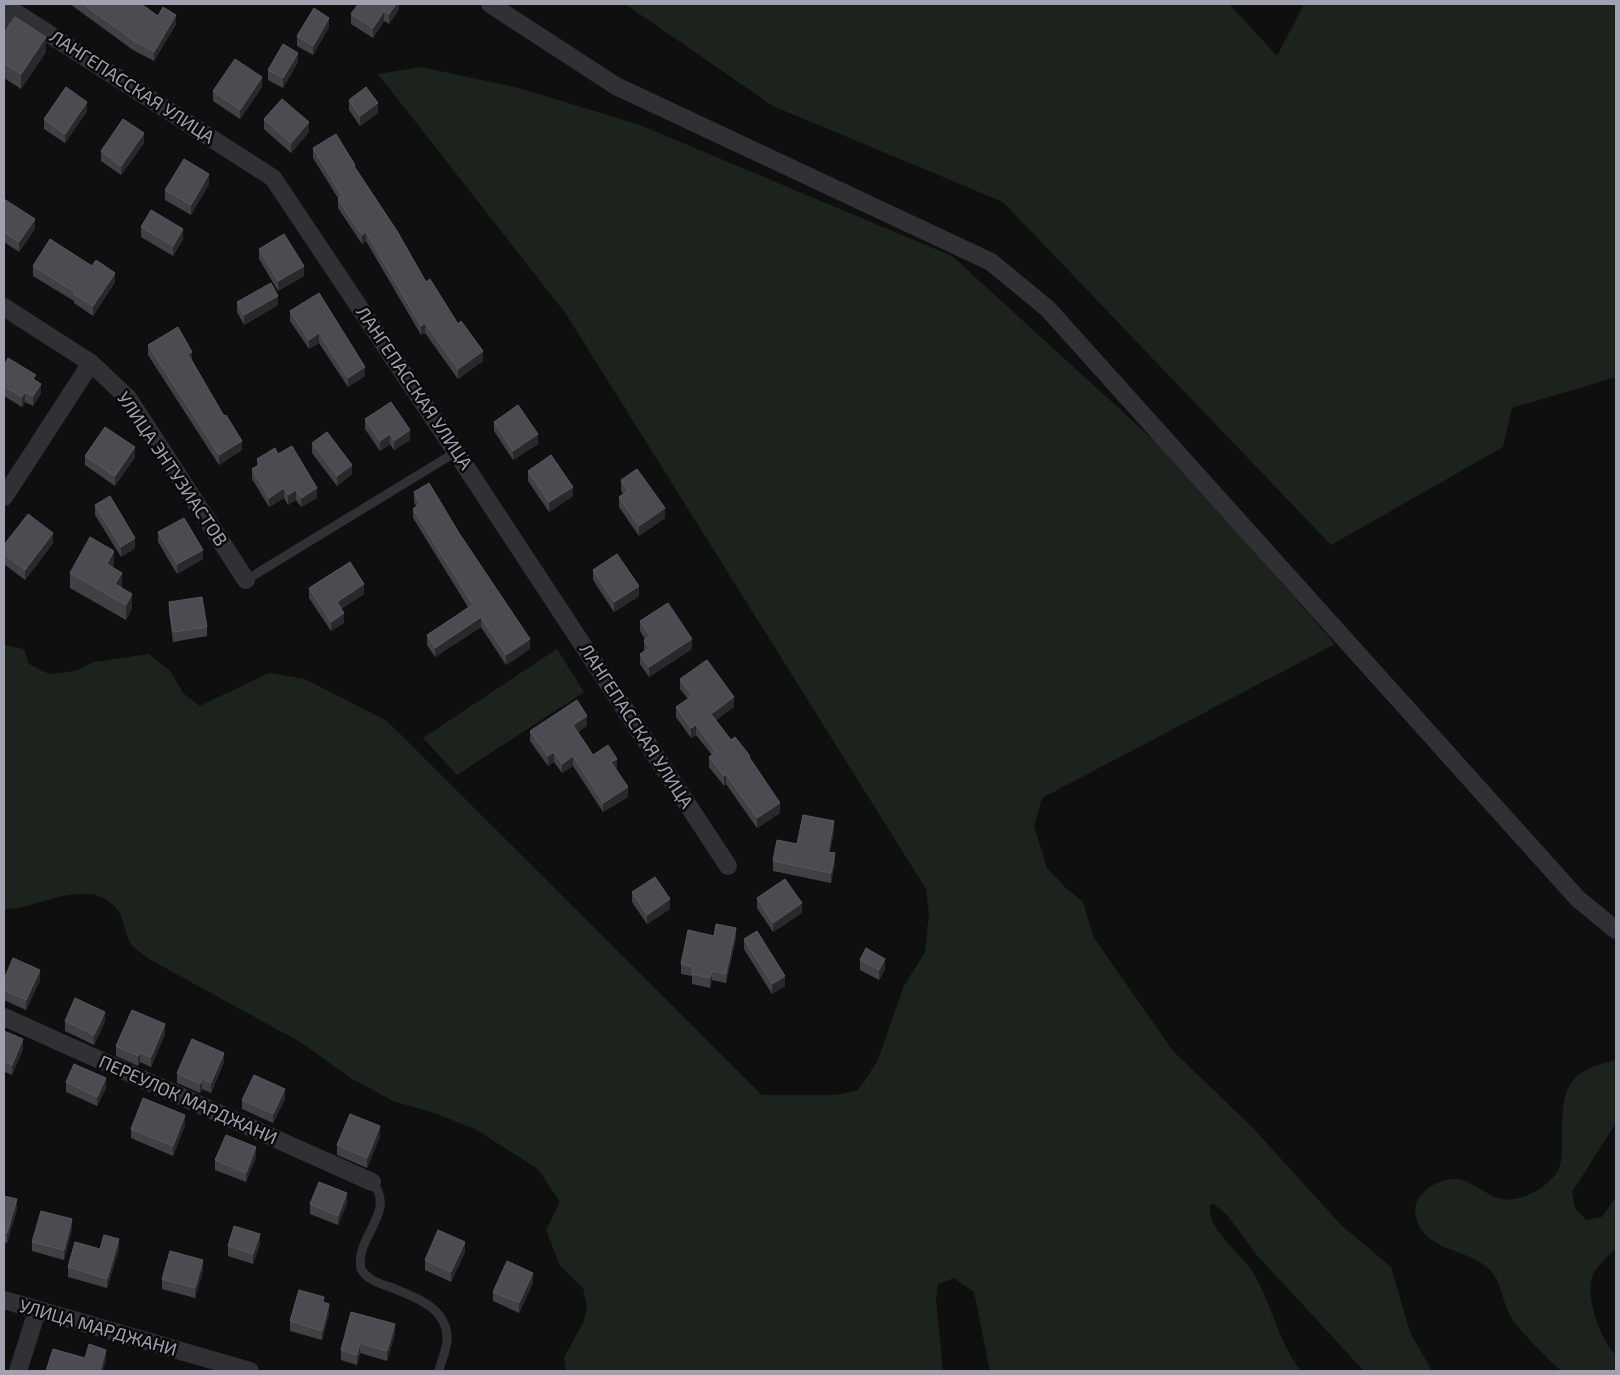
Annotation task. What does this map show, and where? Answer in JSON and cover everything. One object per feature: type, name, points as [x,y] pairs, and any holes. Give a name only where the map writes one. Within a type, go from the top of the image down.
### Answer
[{"type":"street","points":[[490,4],[616,86],[991,262],[1041,303],[1578,899],[1616,930]]},
{"type":"street","points":[[4,29],[9,9]]},
{"type":"street","name":"ЛАНГЕПАССКАЯ УЛИЦА","points":[[9,9],[273,178],[728,866]]},
{"type":"street","name":"УЛИЦА ЭНТУЗИАСТОВ","points":[[4,306],[91,363],[128,398],[246,580]]},
{"type":"street","points":[[4,497],[91,363]]},
{"type":"street","name":"ПЕРЕУЛОК МАРДЖАНИ","points":[[4,1017],[372,1182]]},
{"type":"street","name":"УЛИЦА МАРДЖАНИ","points":[[4,1300],[250,1371]]},
{"type":"street","points":[[18,1371],[37,1311]]},
{"type":"lane","points":[[246,580],[456,452]]},
{"type":"lane","points":[[372,1182],[380,1191],[382,1201],[360,1255],[361,1269],[374,1281],[420,1299],[434,1308],[443,1319],[447,1342],[439,1371]]},
{"type":"shaded area","points":[[625,4],[1229,4],[1277,56],[1304,4],[1616,4],[1616,377],[1512,408],[1503,447],[1331,545],[1003,202],[773,106]]},
{"type":"shaded area","points":[[420,67],[519,88],[640,125],[952,256],[1171,456],[1335,644],[1042,798],[1034,826],[1047,868],[1083,902],[1094,938],[1173,1051],[1253,1128],[1341,1225],[1391,1267],[1410,1332],[1432,1371],[1364,1371],[1256,1254],[1228,1216],[1214,1204],[1210,1205],[1214,1224],[1219,1233],[1254,1274],[1281,1336],[1301,1371],[990,1371],[974,1292],[954,1278],[938,1284],[936,1298],[943,1371],[566,1371],[564,1357],[583,1323],[587,1306],[583,1288],[560,1266],[546,1230],[560,1202],[538,1169],[475,1129],[434,1113],[393,1101],[349,1077],[302,1043],[149,959],[131,944],[116,907],[99,896],[86,894],[72,895],[17,908],[4,909],[4,645],[24,649],[29,664],[49,674],[75,671],[94,662],[149,654],[170,671],[184,694],[200,706],[269,673],[305,679],[387,721],[762,1095],[836,1095],[858,1090],[877,1062],[904,986],[925,952],[929,914],[926,889],[566,314],[378,74]]},
{"type":"shaded area","points":[[557,649],[584,692],[457,775],[423,738]]},
{"type":"shaded area","points":[[1616,1060],[1616,1123],[1572,1192],[1575,1208],[1586,1220],[1602,1217],[1616,1197],[1616,1248],[1595,1271],[1591,1284],[1591,1294],[1595,1318],[1610,1349],[1616,1355],[1616,1371],[1561,1371],[1515,1323],[1507,1310],[1497,1281],[1490,1270],[1471,1257],[1437,1243],[1428,1237],[1421,1228],[1415,1209],[1421,1195],[1427,1189],[1449,1179],[1463,1180],[1490,1195],[1502,1199],[1525,1196],[1547,1184],[1557,1172],[1560,1164],[1562,1121],[1566,1095],[1570,1085],[1576,1077],[1586,1070]]},
{"type":"building","points":[[83,4],[141,4],[158,16],[163,7],[176,15],[154,52],[133,40]]},
{"type":"building","points":[[358,4],[396,4],[389,14],[384,11],[373,28],[351,14]]},
{"type":"building","points":[[314,8],[329,18],[313,46],[297,36]]},
{"type":"building","points":[[15,17],[46,37],[21,74],[4,63],[4,33]]},
{"type":"building","points":[[283,44],[298,53],[283,78],[268,70]]},
{"type":"building","points":[[235,59],[262,77],[240,110],[213,91]]},
{"type":"building","points":[[66,87],[87,102],[65,134],[44,119]]},
{"type":"building","points":[[366,87],[378,103],[360,116],[349,100]]},
{"type":"building","points":[[282,99],[309,122],[291,143],[264,119]]},
{"type":"building","points":[[123,119],[144,133],[121,166],[101,151]]},
{"type":"building","points":[[336,134],[354,166],[397,231],[426,282],[430,279],[458,324],[461,321],[483,351],[458,369],[425,323],[421,326],[366,232],[362,235],[338,199],[342,196],[313,148]]},
{"type":"building","points":[[184,159],[209,174],[191,205],[165,190]]},
{"type":"building","points":[[4,199],[35,219],[19,242],[4,232]]},
{"type":"building","points":[[151,210],[183,229],[173,246],[141,227]]},
{"type":"building","points":[[284,234],[304,266],[278,281],[259,249]]},
{"type":"building","points":[[50,239],[92,266],[96,260],[115,273],[93,306],[74,294],[75,292],[33,266]]},
{"type":"building","points":[[271,283],[278,296],[244,315],[237,302]]},
{"type":"building","points":[[319,293],[365,367],[348,378],[319,333],[309,340],[290,311]]},
{"type":"building","points":[[178,327],[192,352],[188,354],[224,416],[226,415],[242,441],[219,455],[148,345]]},
{"type":"building","points":[[8,358],[36,375],[33,379],[41,384],[33,396],[25,392],[22,397],[4,386],[4,366]]},
{"type":"building","points":[[391,402],[410,430],[394,441],[390,434],[380,441],[365,419]]},
{"type":"building","points":[[518,405],[538,434],[513,451],[494,422]]},
{"type":"building","points":[[105,427],[135,447],[115,476],[85,456]]},
{"type":"building","points":[[327,432],[352,465],[337,476],[312,443]]},
{"type":"building","points":[[292,446],[317,488],[301,498],[296,490],[288,495],[284,488],[269,498],[252,469],[260,464],[257,459],[275,448],[278,454]]},
{"type":"building","points":[[551,455],[573,487],[549,502],[528,471]]},
{"type":"building","points":[[637,469],[665,508],[639,526],[619,497],[628,491],[621,480]]},
{"type":"building","points":[[429,483],[459,533],[530,639],[506,655],[481,617],[435,648],[427,635],[473,605],[413,509],[420,504],[414,492]]},
{"type":"building","points":[[110,496],[135,538],[121,547],[95,505]]},
{"type":"building","points":[[28,514],[53,533],[25,570],[4,554],[4,545]]},
{"type":"building","points":[[184,518],[203,550],[177,564],[158,532]]},
{"type":"building","points":[[90,537],[114,551],[107,564],[122,573],[115,584],[132,594],[126,605],[70,573]]},
{"type":"building","points":[[617,554],[639,586],[614,602],[593,570]]},
{"type":"building","points":[[350,562],[364,584],[337,602],[344,613],[331,622],[309,588]]},
{"type":"building","points":[[202,597],[207,627],[173,632],[169,602]]},
{"type":"building","points":[[668,603],[692,639],[649,667],[640,654],[649,648],[644,640],[650,636],[640,621]]},
{"type":"building","points":[[707,660],[734,697],[711,714],[731,740],[735,737],[750,756],[780,803],[757,818],[726,774],[724,776],[709,757],[716,752],[696,725],[691,728],[676,707],[692,696],[680,679]]},
{"type":"building","points":[[577,700],[587,716],[573,725],[593,755],[608,745],[617,759],[611,762],[628,787],[603,803],[573,756],[562,764],[554,752],[548,756],[530,731]]},
{"type":"building","points":[[803,815],[834,821],[828,852],[835,853],[831,873],[773,861],[777,840],[797,844]]},
{"type":"building","points":[[655,877],[670,899],[647,915],[632,892]]},
{"type":"building","points":[[785,879],[802,903],[773,923],[757,898]]},
{"type":"building","points":[[716,924],[736,928],[726,974],[712,971],[710,978],[692,974],[693,967],[681,964],[688,930],[714,936]]},
{"type":"building","points":[[757,931],[785,976],[772,984],[744,939]]},
{"type":"building","points":[[866,948],[885,959],[879,970],[860,960]]},
{"type":"building","points":[[13,958],[40,970],[26,1000],[4,990],[4,979]]},
{"type":"building","points":[[75,998],[105,1012],[94,1035],[65,1021]]},
{"type":"building","points":[[132,1010],[165,1024],[151,1057],[140,1053],[138,1056],[116,1046]]},
{"type":"building","points":[[4,1031],[23,1039],[12,1065],[5,1062],[4,1067]]},
{"type":"building","points":[[192,1039],[224,1053],[211,1083],[202,1079],[200,1084],[177,1073]]},
{"type":"building","points":[[74,1064],[106,1078],[97,1097],[66,1082]]},
{"type":"building","points":[[254,1075],[285,1089],[273,1114],[242,1100]]},
{"type":"building","points":[[143,1098],[185,1115],[173,1146],[131,1129]]},
{"type":"building","points":[[350,1114],[380,1126],[367,1158],[337,1145]]},
{"type":"building","points":[[226,1135],[256,1147],[246,1173],[215,1160]]},
{"type":"building","points":[[319,1182],[347,1193],[338,1216],[310,1204]]},
{"type":"building","points":[[4,1196],[17,1199],[7,1233],[4,1232]]},
{"type":"building","points":[[41,1211],[72,1219],[64,1250],[32,1242]]},
{"type":"building","points":[[234,1226],[260,1234],[253,1254],[228,1246]]},
{"type":"building","points":[[438,1230],[465,1242],[451,1272],[425,1260]]},
{"type":"building","points":[[104,1235],[119,1239],[107,1279],[68,1267],[75,1242],[100,1249]]},
{"type":"building","points":[[170,1251],[203,1260],[195,1288],[162,1279]]},
{"type":"building","points":[[507,1261],[533,1273],[519,1303],[493,1292]]},
{"type":"building","points":[[299,1290],[324,1297],[323,1302],[329,1304],[322,1331],[290,1321]]},
{"type":"building","points":[[351,1312],[395,1324],[387,1351],[360,1343],[357,1355],[341,1350]]},
{"type":"building","points":[[89,1344],[106,1350],[100,1371],[46,1371],[53,1349],[85,1358]]}]
